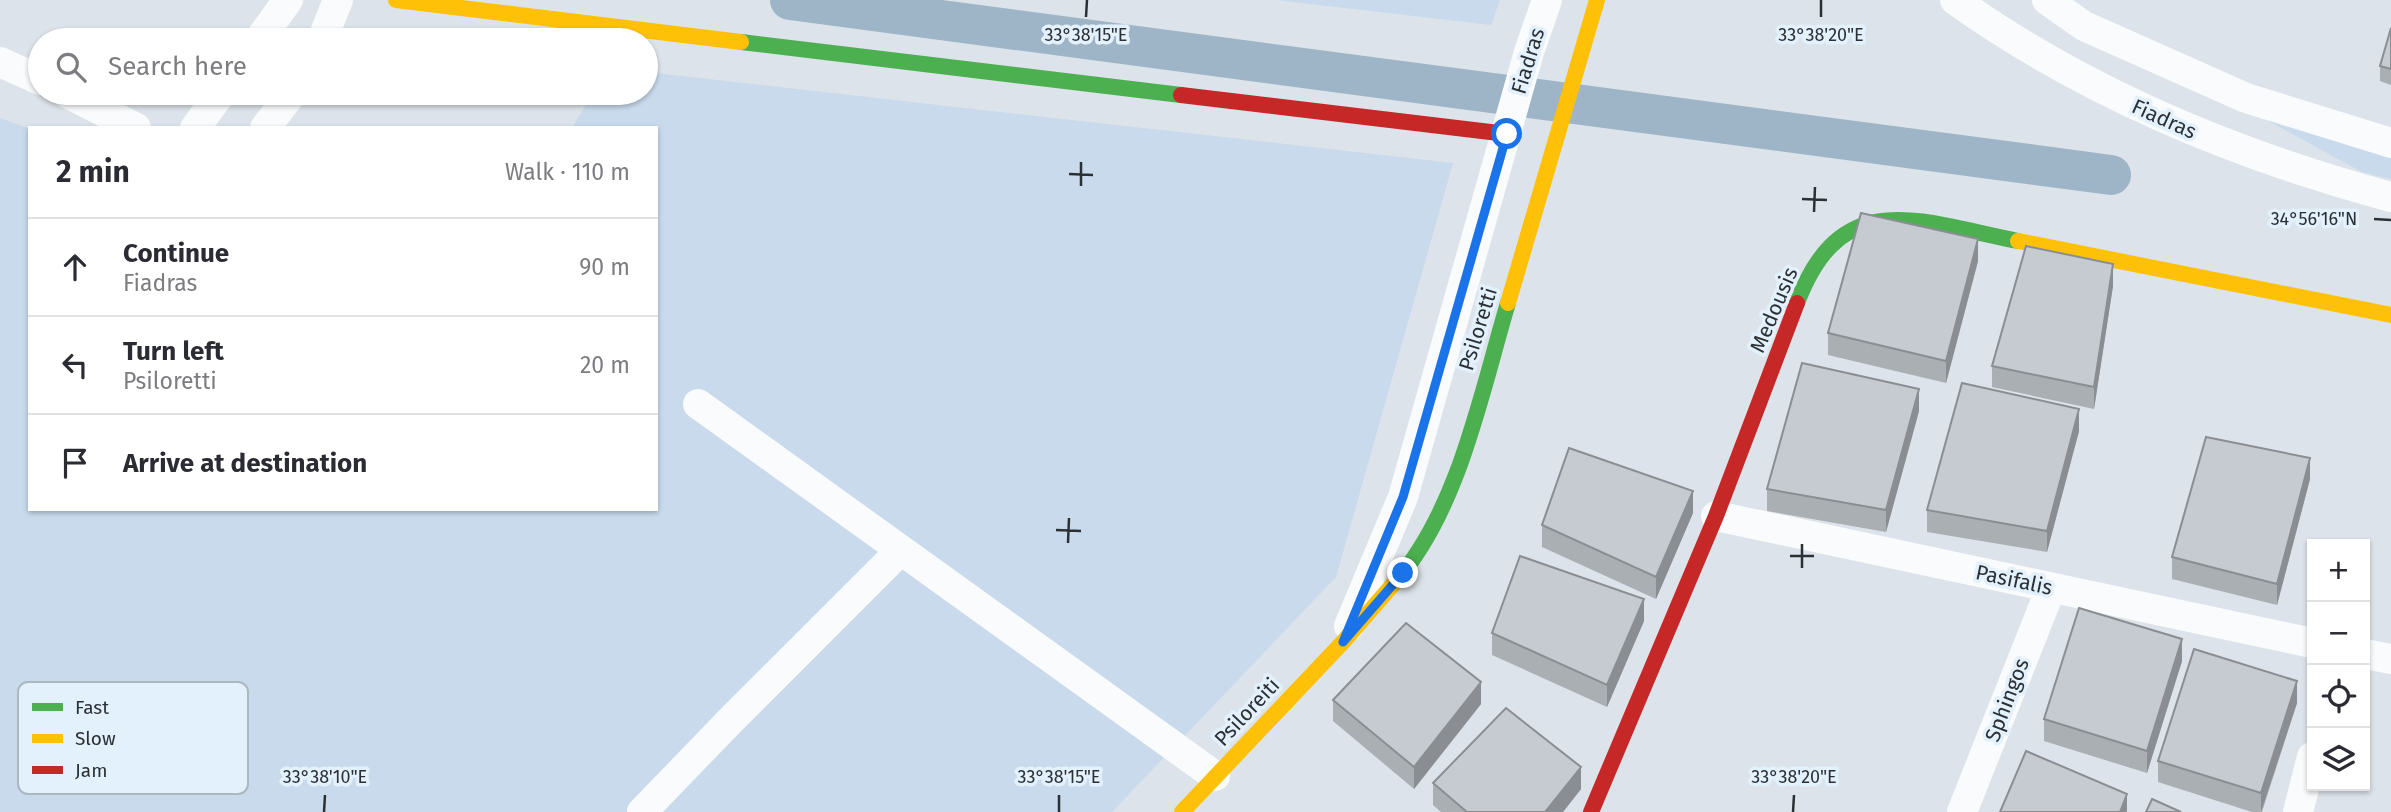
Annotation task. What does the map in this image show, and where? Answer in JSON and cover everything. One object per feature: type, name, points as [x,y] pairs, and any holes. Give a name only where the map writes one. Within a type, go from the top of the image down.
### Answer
[{"type":"street","points":[[268,28],[288,0]]},
{"type":"street","points":[[327,28],[338,0]]},
{"type":"street","points":[[396,0],[648,28]]},
{"type":"street","name":"Fiadras","points":[[1343,642],[1403,497],[1529,51],[1547,0]]},
{"type":"street","name":"Psiloretti","points":[[1343,642],[1403,573],[1420,549],[1455,481],[1597,0]]},
{"type":"street","name":"Fiadras","points":[[1955,0],[2006,36],[2066,71],[2166,121],[2256,157],[2391,197]]},
{"type":"street","points":[[2047,0],[2084,26],[2246,98],[2391,143]]},
{"type":"street","points":[[658,29],[1510,124]]},
{"type":"street","points":[[0,62],[28,75]]},
{"type":"street","points":[[91,105],[132,126]]},
{"type":"street","points":[[196,126],[211,105]]},
{"type":"street","points":[[267,126],[283,105]]},
{"type":"street","name":"Medousis","points":[[1591,812],[1716,516],[1801,292],[1810,273],[1834,241],[1847,231],[1866,223],[1905,219],[2391,315]]},
{"type":"street","points":[[698,404],[1215,776]]},
{"type":"street","name":"Pasifalis","points":[[1716,516],[2307,642]]},
{"type":"street","points":[[642,812],[901,550]]},
{"type":"street","name":"Sphingos","points":[[1962,812],[2051,588]]},
{"type":"street","name":"Psiloreiti","points":[[1182,812],[1343,642]]},
{"type":"street","points":[[2370,655],[2391,659]]},
{"type":"street","points":[[2298,812],[2307,777]]},
{"type":"shaded area","points":[[1276,0],[1500,0],[1491,25]]},
{"type":"shaded area","points":[[658,73],[1453,163],[1336,577],[1112,812],[0,812],[0,118],[28,128],[28,511],[658,511],[658,126],[573,126],[586,105],[658,105]]},
{"type":"shaded area","points":[[2263,118],[2391,150],[2391,179],[2362,172]]},
{"type":"building","points":[[2391,28],[2391,69],[2380,66]]},
{"type":"building","points":[[1861,213],[1978,239],[1946,361],[1828,333]]},
{"type":"building","points":[[2026,246],[2113,264],[2094,387],[1992,366]]},
{"type":"building","points":[[1802,363],[1919,389],[1886,510],[1767,489]]},
{"type":"building","points":[[1962,383],[2079,409],[2047,531],[1927,510]]},
{"type":"building","points":[[2206,437],[2310,458],[2277,584],[2172,557]]},
{"type":"building","points":[[1569,448],[1693,491],[1656,577],[1542,525]]},
{"type":"building","points":[[1520,556],[1644,599],[1607,685],[1492,633]]},
{"type":"building","points":[[2079,608],[2182,639],[2147,751],[2044,719]]},
{"type":"building","points":[[1406,623],[1481,682],[1414,767],[1333,700]]},
{"type":"building","points":[[2194,649],[2297,681],[2261,793],[2158,761]]},
{"type":"building","points":[[1506,708],[1581,767],[1545,812],[1467,812],[1433,783]]},
{"type":"building","points":[[2026,751],[2127,794],[2120,812],[2000,812]]},
{"type":"building","points":[[2152,799],[2181,812],[2146,812]]},
{"type":"waterway","points":[[790,0],[2111,175]]},
{"type":"traffic: fast","points":[[741,42],[1181,95]]},
{"type":"traffic: fast","points":[[1797,303],[1815,265],[1837,240],[1861,226],[1888,220],[1917,221],[2018,241]]},
{"type":"traffic: fast","points":[[1396,581],[1418,552],[1452,485],[1466,449],[1508,303]]},
{"type":"traffic: slow","points":[[396,0],[626,28]]},
{"type":"traffic: slow","points":[[1508,303],[1597,0]]},
{"type":"traffic: slow","points":[[658,32],[741,42]]},
{"type":"traffic: slow","points":[[2018,241],[2391,315]]},
{"type":"traffic: slow","points":[[1182,812],[1343,642],[1396,581]]},
{"type":"traffic: jam","points":[[1181,95],[1507,134]]},
{"type":"traffic: jam","points":[[1591,812],[1716,516],[1797,303]]},
{"type":"route","points":[[1403,573],[1343,642],[1403,497],[1507,134]]}]
